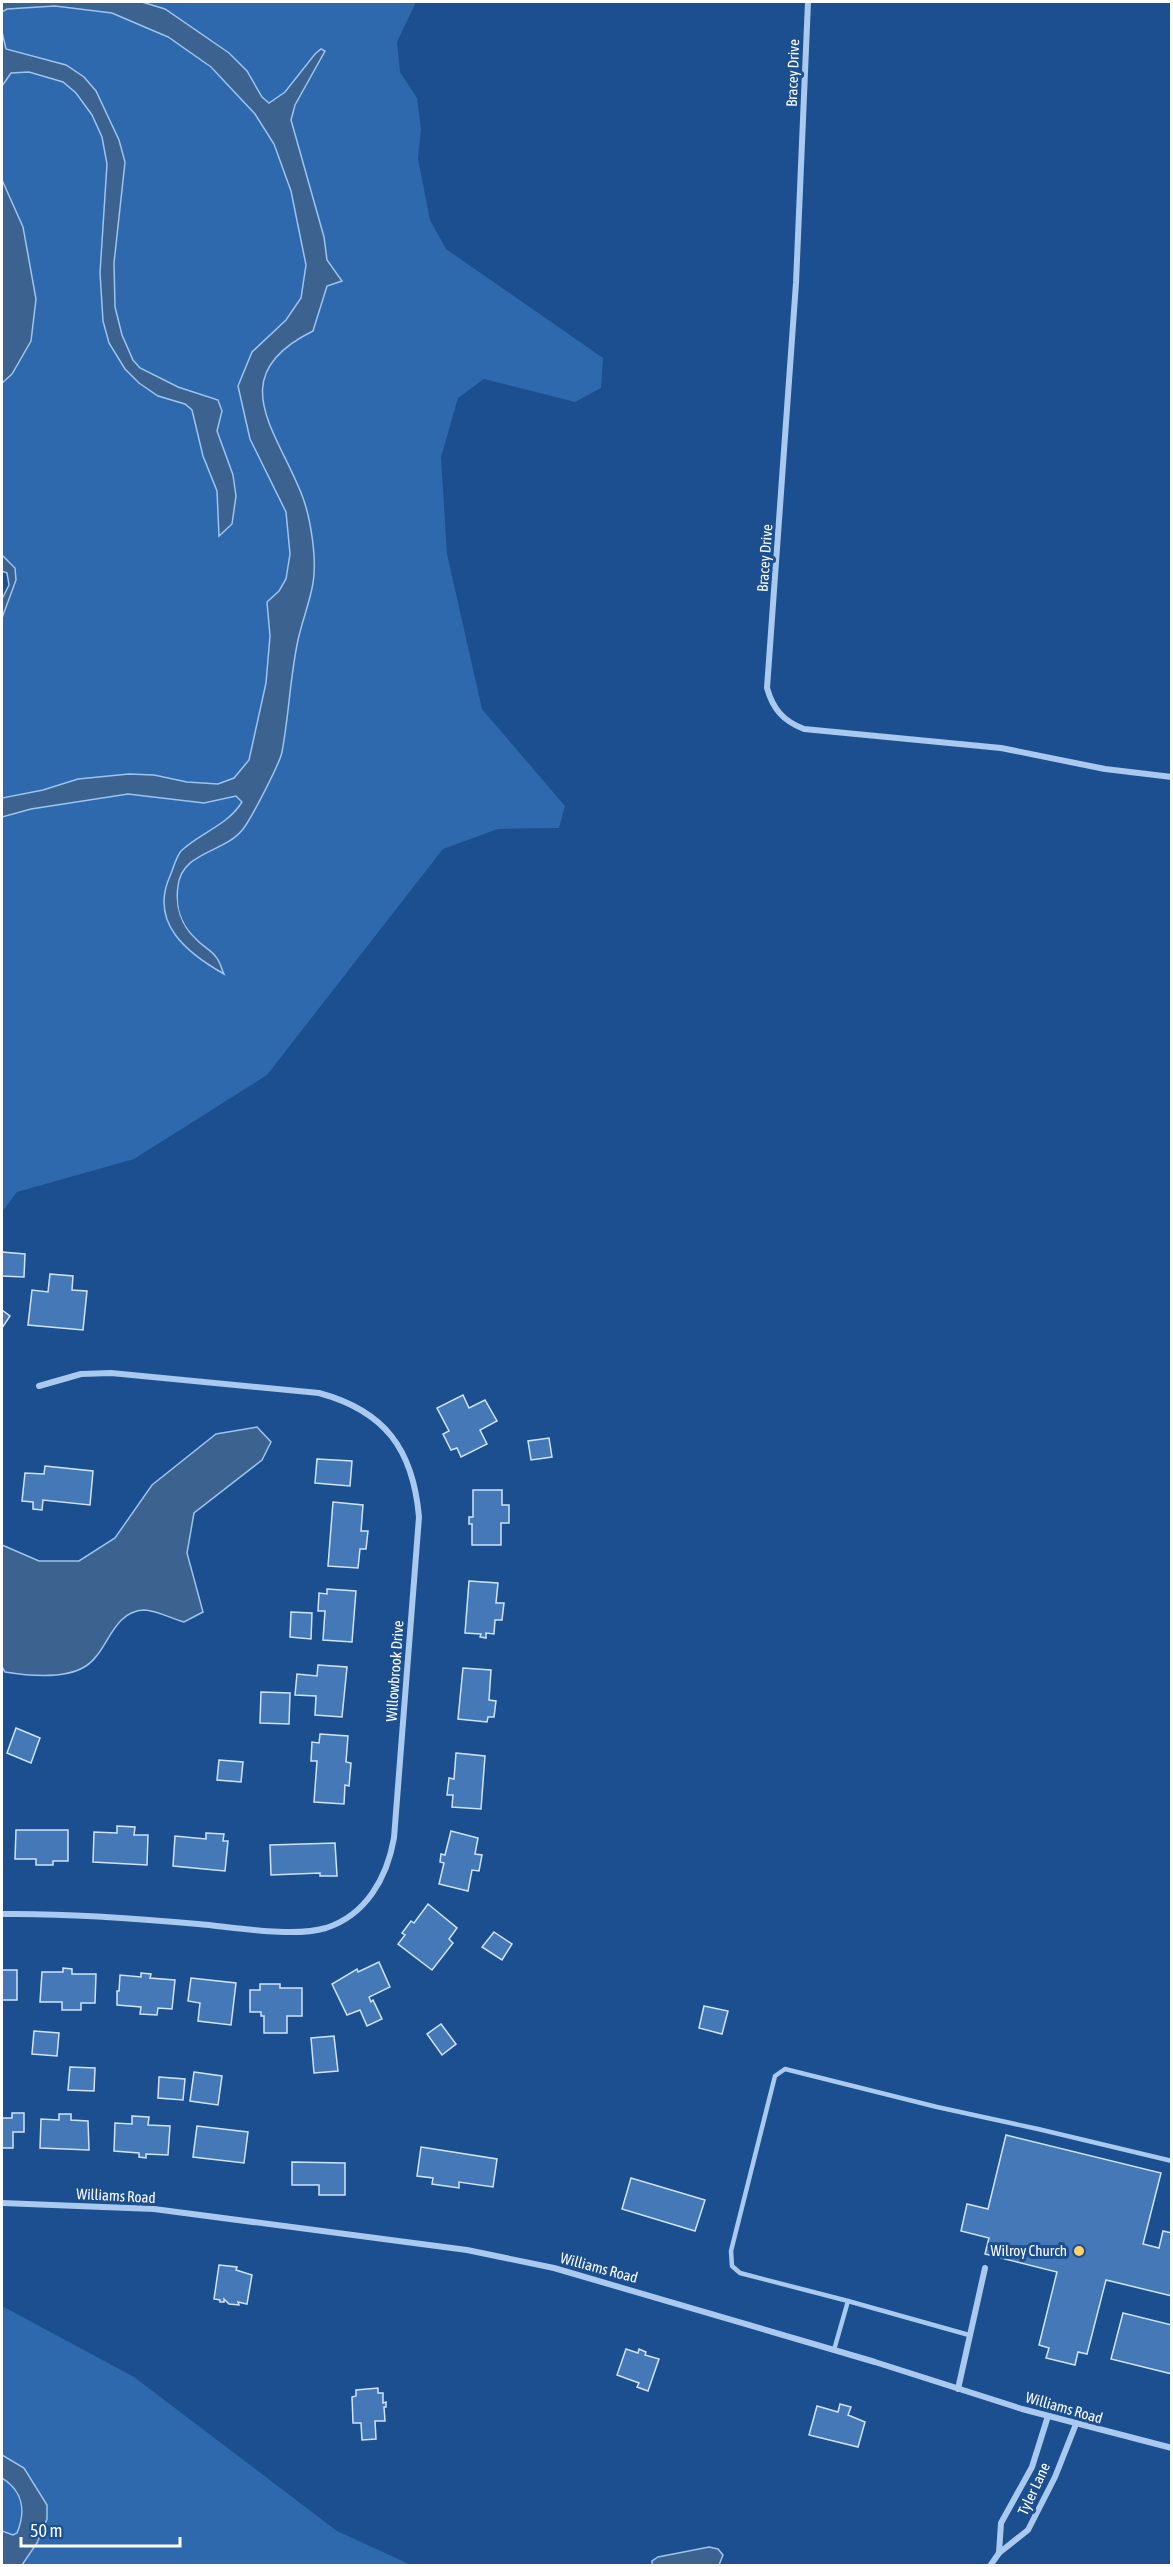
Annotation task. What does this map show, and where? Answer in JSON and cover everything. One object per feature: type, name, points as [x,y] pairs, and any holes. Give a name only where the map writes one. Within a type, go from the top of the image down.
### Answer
[{"type":"street","name":"Bracey Drive","points":[[808,2],[795,306],[767,687],[771,702],[780,715],[804,729],[1001,748],[1106,769],[1172,777]]},
{"type":"street","name":"Willowbrook Drive","points":[[2,1914],[160,1920],[298,1932],[325,1928],[360,1909],[383,1878],[394,1838],[419,1516],[417,1490],[409,1465],[397,1441],[383,1425],[339,1398],[319,1393],[111,1373],[81,1374],[39,1386]]},
{"type":"street","name":"Williams Road","points":[[2,2203],[154,2209],[466,2250],[589,2277],[834,2350],[958,2390],[1076,2424],[1172,2448]]},
{"type":"street","points":[[958,2390],[985,2268]]},
{"type":"street","name":"Tyler Lane","points":[[999,2553],[1001,2523],[1032,2467],[1048,2416]]},
{"type":"street","name":"Tyler Lane","points":[[990,2565],[999,2553],[1028,2530],[1054,2477],[1076,2424]]},
{"type":"lane","points":[[969,2335],[740,2273],[732,2266],[731,2251],[776,2076],[785,2069],[1172,2162]]},
{"type":"lane","points":[[834,2350],[848,2301]]},
{"type":"shaded area","points":[[2,2],[142,2],[165,9],[229,53],[247,71],[262,97],[269,103],[285,92],[315,54],[321,49],[325,51],[295,105],[291,120],[324,237],[327,260],[342,281],[327,286],[313,331],[285,348],[269,367],[263,386],[264,406],[271,428],[306,507],[314,552],[313,583],[298,640],[282,752],[276,767],[243,829],[226,843],[187,866],[181,874],[178,886],[178,908],[186,928],[212,952],[224,974],[197,956],[175,935],[164,908],[165,893],[181,851],[236,810],[242,802],[236,796],[204,803],[128,794],[31,809],[2,817],[2,798],[43,790],[78,779],[129,774],[218,784],[234,778],[249,760],[266,683],[270,636],[267,602],[279,591],[286,579],[290,554],[286,512],[250,439],[238,386],[252,352],[286,320],[301,298],[306,265],[291,191],[274,144],[255,114],[211,67],[168,37],[112,13],[55,6],[7,9],[2,12]]},
{"type":"shaded area","points":[[142,2],[416,2],[397,42],[400,72],[417,98],[421,129],[418,159],[430,220],[446,249],[603,358],[601,388],[575,402],[484,379],[458,398],[441,457],[447,554],[482,709],[565,806],[559,828],[498,829],[443,849],[267,1075],[134,1159],[17,1192],[2,1212],[2,817],[31,809],[128,794],[204,803],[236,796],[242,802],[233,816],[180,852],[168,920],[216,957],[194,937],[184,922],[178,904],[180,877],[185,867],[193,859],[243,829],[313,582],[304,499],[265,416],[262,395],[265,378],[276,355],[290,342],[313,331],[327,286],[324,237],[291,120],[295,105],[325,51],[315,54],[285,92],[269,103],[262,97],[247,71],[165,9]]},
{"type":"shaded area","points":[[55,6],[100,10],[137,23],[184,48],[226,81],[260,121],[273,143],[290,189],[303,247],[306,278],[301,298],[286,321],[252,352],[250,439],[286,512],[290,554],[286,579],[279,591],[267,602],[270,636],[266,683],[249,760],[234,778],[218,784],[187,782],[154,775],[78,779],[43,790],[2,798],[2,618],[16,580],[15,568],[2,555],[2,383],[13,374],[23,227],[2,180],[2,86],[10,73],[29,72],[63,82],[76,92],[92,115],[102,137],[107,164],[100,273],[103,321],[158,396],[185,404],[192,410],[203,456],[217,491],[219,535],[231,524],[236,496],[233,475],[217,431],[222,411],[218,400],[178,387],[140,368],[133,360],[122,335],[115,307],[114,263],[125,162],[119,140],[96,91],[84,77],[66,65],[6,49],[2,32],[2,12],[7,9]]},
{"type":"shaded area","points":[[2,32],[6,49],[66,65],[84,77],[96,91],[119,140],[125,162],[114,263],[115,307],[122,335],[133,360],[140,368],[178,387],[218,400],[222,411],[217,431],[233,475],[236,496],[232,524],[219,536],[217,491],[203,456],[192,410],[185,404],[158,396],[139,383],[125,369],[109,343],[103,321],[100,273],[107,164],[102,137],[92,115],[76,93],[63,82],[29,72],[11,73],[2,86]]},
{"type":"shaded area","points":[[2,180],[23,227],[36,299],[31,341],[12,374],[2,383]]},
{"type":"shaded area","points":[[2,555],[15,568],[16,580],[2,618],[2,599],[9,585],[7,573],[2,571]]},
{"type":"shaded area","points":[[257,1427],[271,1442],[262,1460],[194,1513],[187,1553],[203,1612],[184,1622],[149,1610],[133,1612],[117,1624],[100,1651],[86,1666],[67,1673],[46,1676],[5,1672],[2,1667],[2,1545],[39,1561],[79,1561],[115,1538],[152,1485],[216,1434]]},
{"type":"shaded area","points":[[2,2306],[134,2377],[337,2531],[411,2565],[22,2565],[37,2542],[24,2468],[2,2455]]},
{"type":"shaded area","points":[[2,2455],[24,2468],[47,2505],[47,2519],[37,2543],[22,2565],[2,2565],[2,2531],[13,2535],[17,2533],[22,2509],[18,2495],[2,2478]]},
{"type":"shaded area","points":[[2,2478],[14,2489],[21,2502],[22,2517],[18,2533],[13,2535],[2,2531]]},
{"type":"shaded area","points":[[709,2547],[718,2549],[723,2555],[719,2565],[652,2565],[652,2561],[658,2557]]},
{"type":"building","points":[[2,1252],[25,1254],[24,1277],[2,1276]]},
{"type":"building","points":[[50,1274],[73,1276],[72,1290],[87,1291],[83,1330],[28,1325],[32,1290],[48,1292]]},
{"type":"building","points":[[2,1310],[10,1316],[2,1328]]},
{"type":"building","points":[[463,1395],[469,1408],[485,1400],[497,1421],[480,1430],[487,1444],[461,1457],[457,1448],[451,1450],[443,1434],[449,1431],[437,1408]]},
{"type":"building","points":[[549,1438],[552,1457],[531,1460],[528,1441]]},
{"type":"building","points":[[317,1459],[352,1461],[350,1486],[315,1483]]},
{"type":"building","points":[[45,1466],[93,1471],[90,1505],[43,1500],[42,1510],[33,1509],[33,1502],[22,1501],[25,1473],[44,1474]]},
{"type":"building","points":[[473,1490],[502,1490],[502,1505],[509,1505],[509,1523],[501,1523],[501,1545],[472,1545],[472,1524],[469,1524],[469,1517],[473,1517]]},
{"type":"building","points":[[333,1502],[363,1505],[361,1531],[368,1531],[366,1549],[360,1549],[358,1568],[328,1566]]},
{"type":"building","points":[[469,1581],[498,1583],[496,1603],[504,1603],[502,1620],[495,1620],[494,1634],[486,1633],[486,1638],[480,1637],[481,1634],[465,1633]]},
{"type":"building","points":[[327,1589],[356,1591],[352,1642],[323,1640],[325,1611],[318,1611],[319,1593],[327,1594]]},
{"type":"building","points":[[291,1612],[312,1613],[311,1639],[290,1637]]},
{"type":"building","points":[[318,1665],[347,1667],[342,1717],[315,1715],[316,1696],[295,1695],[297,1674],[317,1676]]},
{"type":"building","points":[[463,1668],[491,1670],[489,1700],[496,1701],[494,1717],[488,1717],[487,1722],[458,1719]]},
{"type":"building","points":[[261,1692],[290,1693],[289,1724],[260,1723]]},
{"type":"building","points":[[16,1728],[40,1738],[31,1763],[7,1753]]},
{"type":"building","points":[[320,1734],[348,1736],[346,1762],[351,1763],[349,1786],[345,1785],[344,1804],[314,1802],[317,1761],[311,1761],[312,1742],[319,1743]]},
{"type":"building","points":[[456,1753],[485,1756],[481,1809],[452,1807],[453,1795],[447,1795],[449,1778],[454,1779]]},
{"type":"building","points":[[219,1760],[243,1762],[241,1782],[217,1780]]},
{"type":"building","points":[[117,1826],[135,1827],[134,1835],[148,1835],[147,1865],[93,1862],[94,1832],[117,1833]]},
{"type":"building","points":[[16,1830],[68,1830],[68,1861],[53,1861],[53,1865],[36,1865],[36,1859],[15,1859]]},
{"type":"building","points":[[451,1831],[478,1838],[475,1854],[482,1855],[479,1871],[472,1870],[468,1891],[439,1884],[444,1863],[440,1862],[441,1854],[445,1855]]},
{"type":"building","points":[[206,1833],[224,1834],[223,1841],[228,1841],[225,1871],[173,1866],[175,1836],[206,1839]]},
{"type":"building","points":[[335,1843],[337,1876],[320,1876],[320,1873],[271,1875],[270,1845]]},
{"type":"building","points":[[428,1904],[457,1928],[449,1939],[453,1943],[432,1970],[398,1944],[405,1935],[402,1933],[411,1921],[414,1923]]},
{"type":"building","points":[[494,1932],[512,1944],[502,1960],[482,1947]]},
{"type":"building","points":[[379,1962],[390,1987],[369,1997],[371,2002],[373,2000],[382,2019],[367,2026],[360,2010],[347,2015],[332,1984],[357,1969],[358,1972]]},
{"type":"building","points":[[63,1968],[72,1969],[72,1974],[96,1974],[95,2003],[81,2003],[81,2010],[62,2010],[62,2002],[40,2002],[42,1972],[63,1972]]},
{"type":"building","points":[[2,1970],[17,1970],[17,2000],[2,2000]]},
{"type":"building","points":[[141,1973],[151,1974],[150,1978],[175,1980],[172,2009],[158,2008],[157,2015],[140,2014],[141,2007],[117,2005],[120,1975],[141,1977]]},
{"type":"building","points":[[191,1978],[236,1983],[231,2025],[198,2021],[200,2003],[188,2001]]},
{"type":"building","points":[[260,1984],[280,1984],[280,1988],[302,1988],[302,2016],[287,2016],[287,2033],[264,2033],[264,2016],[261,2016],[261,2012],[250,2012],[250,1990],[260,1990]]},
{"type":"building","points":[[704,2006],[728,2011],[722,2034],[699,2028]]},
{"type":"building","points":[[441,2024],[456,2044],[442,2055],[427,2034]]},
{"type":"building","points":[[34,2031],[59,2033],[57,2056],[32,2054]]},
{"type":"building","points":[[334,2036],[338,2071],[314,2073],[311,2038]]},
{"type":"building","points":[[70,2067],[95,2068],[94,2091],[68,2090]]},
{"type":"building","points":[[194,2072],[222,2076],[218,2105],[190,2101]]},
{"type":"building","points":[[159,2077],[185,2079],[183,2100],[158,2098]]},
{"type":"building","points":[[12,2113],[24,2113],[24,2132],[13,2132],[13,2148],[2,2148],[2,2118],[12,2118]]},
{"type":"building","points":[[59,2114],[71,2114],[71,2120],[88,2121],[89,2150],[40,2148],[41,2119],[59,2120]]},
{"type":"building","points":[[132,2116],[149,2117],[148,2125],[170,2126],[168,2155],[146,2154],[146,2158],[139,2157],[139,2153],[114,2151],[115,2123],[132,2124]]},
{"type":"building","points":[[197,2126],[248,2132],[244,2163],[193,2157]]},
{"type":"building","name":"Wilroy Church","points":[[1006,2135],[1161,2173],[1143,2244],[1159,2248],[1163,2231],[1172,2233],[1172,2296],[1106,2280],[1087,2354],[1078,2352],[1075,2365],[1046,2358],[1049,2348],[1039,2345],[1057,2272],[985,2254],[989,2238],[961,2231],[967,2204],[988,2209]]},
{"type":"building","points":[[421,2147],[497,2159],[493,2187],[459,2182],[459,2188],[432,2184],[433,2178],[417,2176]]},
{"type":"building","points":[[292,2162],[345,2163],[345,2195],[319,2195],[319,2185],[292,2185]]},
{"type":"building","points":[[631,2178],[705,2200],[695,2231],[622,2209]]},
{"type":"building","points":[[219,2265],[237,2267],[236,2270],[252,2275],[247,2304],[238,2302],[239,2305],[229,2304],[224,2299],[224,2302],[220,2302],[214,2299]]},
{"type":"building","points":[[1123,2313],[1172,2325],[1172,2374],[1111,2359]]},
{"type":"building","points":[[626,2349],[638,2353],[639,2349],[646,2352],[645,2355],[659,2359],[648,2391],[637,2387],[639,2383],[617,2375]]},
{"type":"building","points":[[378,2388],[378,2393],[383,2393],[383,2403],[386,2402],[385,2421],[375,2421],[376,2439],[362,2440],[361,2423],[353,2423],[352,2397],[356,2396],[356,2390]]},
{"type":"building","points":[[840,2404],[851,2407],[848,2415],[865,2422],[858,2447],[809,2435],[817,2406],[838,2412]]},
{"type":"place","name":"Wilroy Church","points":[[1079,2251]]}]
